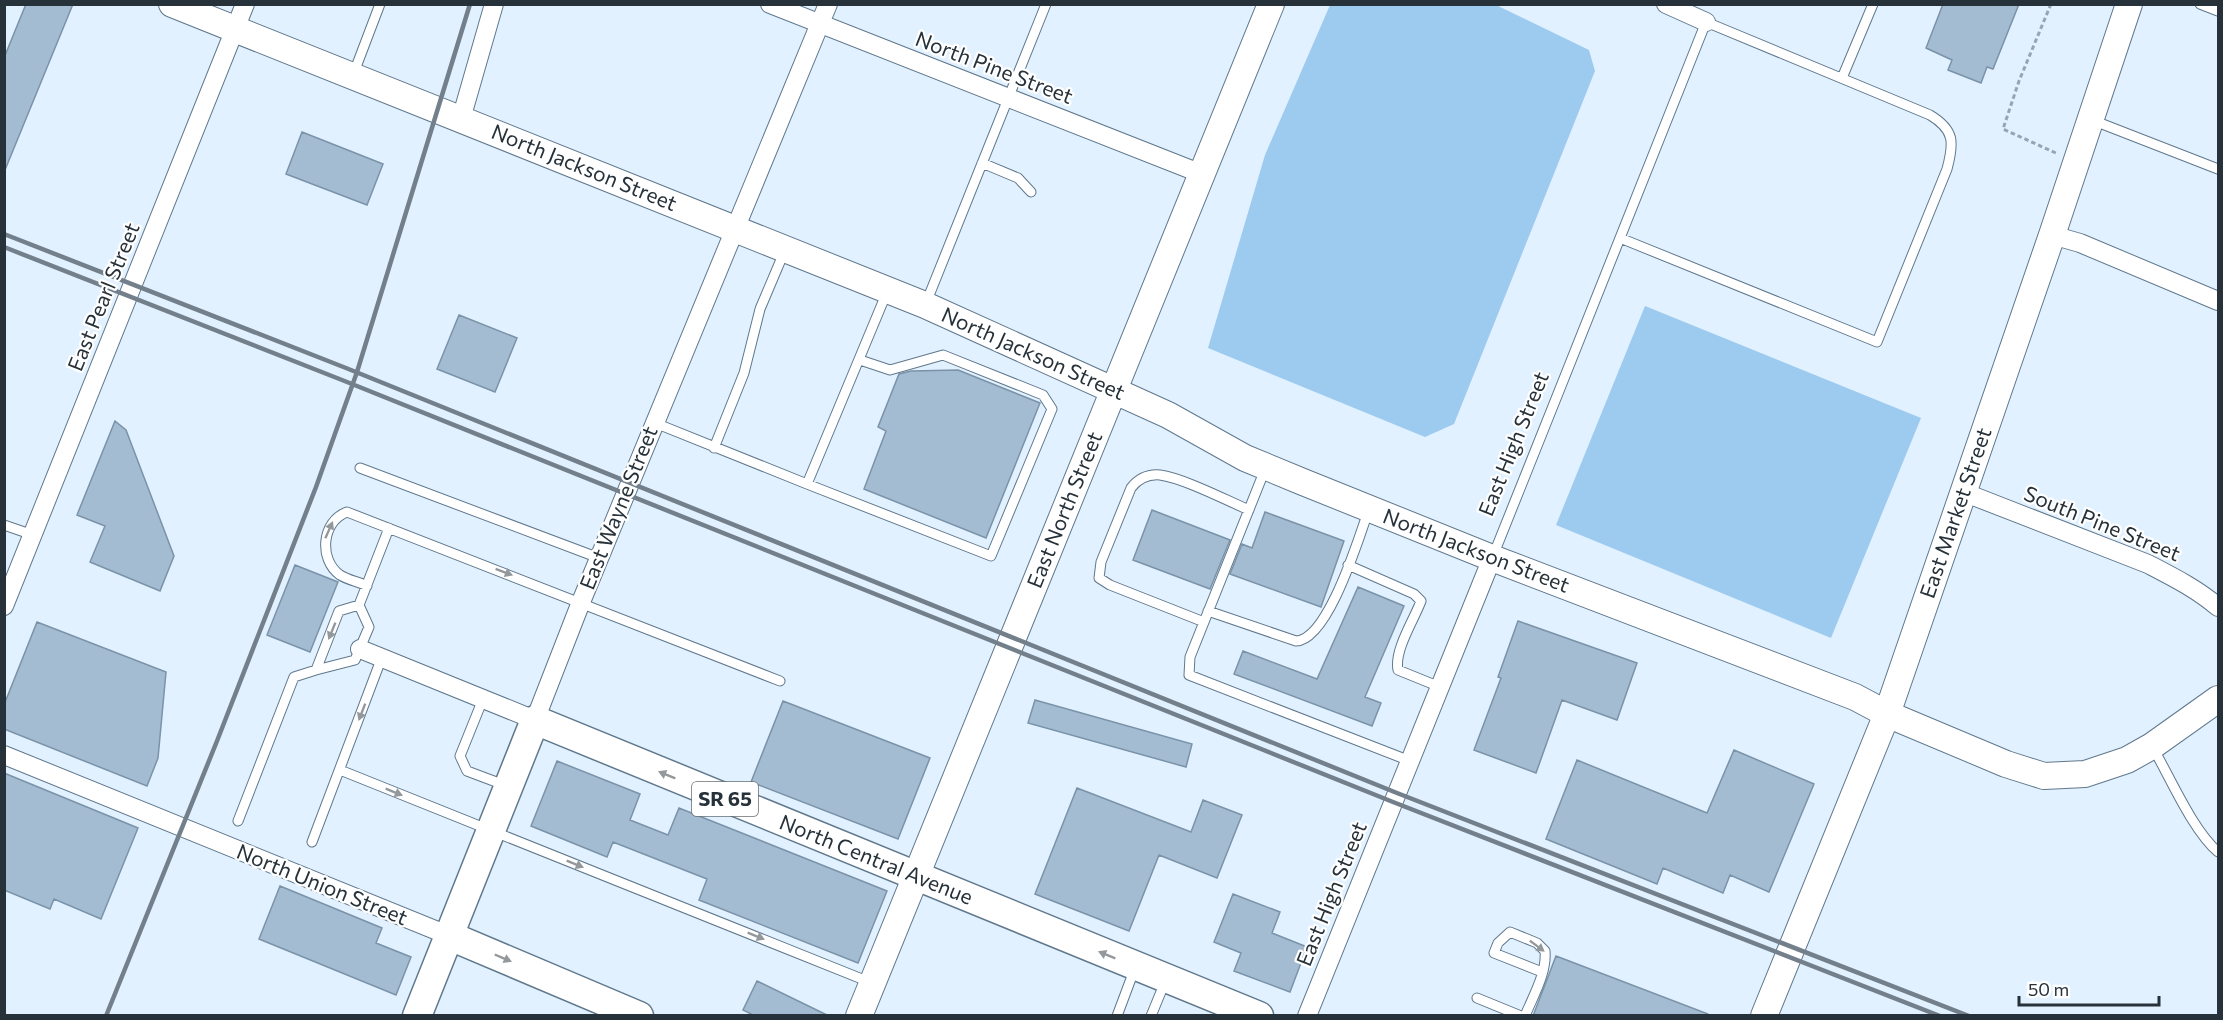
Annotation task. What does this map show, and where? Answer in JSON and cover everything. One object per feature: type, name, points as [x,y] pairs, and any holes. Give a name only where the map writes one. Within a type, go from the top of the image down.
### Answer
[{"type":"main road","name":"North Central Avenue","points":[[535,720],[1166,978],[1216,1003],[1254,1014]]},
{"type":"main road","name":"East Wayne Street","points":[[417,1016],[535,720]]},
{"type":"main road","name":"North Union Street","points":[[450,936],[639,1016]]},
{"type":"street","name":"North Jackson Street","points":[[172,4],[925,305],[1168,415],[1245,458],[1266,467],[1492,558],[1855,697],[1887,714],[2006,765],[2044,776],[2085,774],[2127,760],[2152,746],[2218,699]]},
{"type":"street","name":"East Pearl Street","points":[[4,606],[245,4]]},
{"type":"street","points":[[461,118],[494,4]]},
{"type":"street","name":"North Pine Street","points":[[770,4],[1202,174]]},
{"type":"street","name":"East Wayne Street","points":[[535,720],[654,423],[828,4]]},
{"type":"street","name":"East North Street","points":[[859,1016],[1271,4]]},
{"type":"street","name":"East Market Street","points":[[1764,1016],[1887,714],[2129,4]]},
{"type":"street","points":[[1670,5],[1706,22]]},
{"type":"street","points":[[2052,235],[2080,243],[2218,301]]},
{"type":"street","name":"South Pine Street","points":[[1963,492],[2148,564],[2177,578],[2218,607]]},
{"type":"street","name":"East High Street","points":[[1307,1016],[1492,558]]},
{"type":"street","name":"North Central Avenue","points":[[360,648],[535,720]]},
{"type":"street","name":"North Union Street","points":[[4,755],[450,936]]},
{"type":"lane","points":[[353,75],[380,4]]},
{"type":"lane","points":[[925,305],[1046,4]]},
{"type":"lane","points":[[1842,78],[1873,4]]},
{"type":"lane","points":[[2200,4],[2218,11]]},
{"type":"lane","points":[[1620,238],[1877,342],[1947,169],[1952,152],[1952,137],[1940,121],[1706,22]]},
{"type":"lane","name":"East High Street","points":[[1492,558],[1706,22]]},
{"type":"lane","points":[[2090,120],[2218,169]]},
{"type":"lane","points":[[982,163],[1018,178],[1031,192]]},
{"type":"lane","points":[[714,448],[744,373],[760,309],[785,249]]},
{"type":"lane","points":[[807,484],[888,290]]},
{"type":"lane","points":[[654,423],[991,556],[1052,409],[1043,395],[943,355],[890,370],[860,360]]},
{"type":"lane","points":[[1266,467],[1190,657],[1189,675],[1410,761]]},
{"type":"lane","points":[[360,468],[599,558]]},
{"type":"lane","points":[[1204,622],[1110,585],[1099,578],[1101,562],[1131,488],[1137,480],[1158,475],[1172,478],[1249,510]]},
{"type":"lane","points":[[1208,611],[1296,641],[1303,641],[1321,624],[1332,605],[1369,509]]},
{"type":"lane","points":[[367,586],[339,574],[325,552],[324,541],[339,514],[347,512],[780,681]]},
{"type":"lane","points":[[4,525],[33,535]]},
{"type":"lane","points":[[238,821],[294,677],[355,660],[369,627],[359,605],[389,528]]},
{"type":"lane","points":[[1348,565],[1419,598],[1421,601],[1398,656],[1398,670],[1440,687]]},
{"type":"lane","points":[[316,670],[339,611],[359,605]]},
{"type":"lane","points":[[312,842],[382,657]]},
{"type":"lane","points":[[483,699],[460,756],[468,771],[509,787]]},
{"type":"lane","points":[[2152,746],[2195,824],[2218,852]]},
{"type":"lane","points":[[339,770],[872,983]]},
{"type":"lane","points":[[1477,998],[1523,1016],[1546,963],[1545,951],[1537,944],[1510,932],[1498,943],[1494,953],[1542,972]]},
{"type":"lane","points":[[1117,1016],[1136,966]]},
{"type":"lane","points":[[1151,1016],[1166,978]]},
{"type":"path","points":[[2051,4],[2019,81],[2003,129],[2076,161]]},
{"type":"shaded area","points":[[1330,5],[1496,5],[1589,50],[1595,71],[1454,424],[1425,437],[1208,348],[1265,155]]},
{"type":"shaded area","points":[[1645,306],[1921,418],[1831,638],[1556,525]]},
{"type":"building","points":[[26,4],[73,4],[5,170],[4,58]]},
{"type":"building","points":[[1943,4],[2019,4],[1993,69],[1987,67],[1981,83],[1948,70],[1952,60],[1926,48]]},
{"type":"building","points":[[302,132],[383,164],[367,205],[286,174]]},
{"type":"building","points":[[459,315],[517,338],[495,392],[437,369]]},
{"type":"building","points":[[958,370],[1040,403],[986,538],[864,489],[886,431],[878,427],[899,374],[911,371]]},
{"type":"building","points":[[115,421],[126,430],[174,556],[160,591],[90,562],[105,526],[77,515]]},
{"type":"building","points":[[1152,510],[1230,540],[1210,589],[1133,560]]},
{"type":"building","points":[[1265,512],[1344,541],[1321,607],[1230,574],[1242,544],[1252,548]]},
{"type":"building","points":[[295,565],[338,582],[310,652],[267,635]]},
{"type":"building","points":[[1358,587],[1404,606],[1365,697],[1381,703],[1372,726],[1234,674],[1243,651],[1317,679]]},
{"type":"building","points":[[1518,621],[1637,663],[1617,720],[1562,700],[1536,773],[1474,750],[1501,678],[1498,677]]},
{"type":"building","points":[[37,622],[166,672],[158,758],[147,786],[4,729],[4,705]]},
{"type":"building","points":[[1035,700],[1192,744],[1186,767],[1028,723]]},
{"type":"building","points":[[783,701],[930,758],[898,839],[751,782]]},
{"type":"building","points":[[1734,750],[1814,784],[1769,892],[1730,875],[1723,893],[1663,868],[1657,884],[1546,839],[1577,760],[1707,813]]},
{"type":"building","points":[[557,761],[640,794],[630,820],[668,835],[679,808],[887,891],[858,963],[699,900],[707,879],[613,842],[607,857],[531,826]]},
{"type":"building","points":[[4,773],[138,828],[101,919],[54,899],[50,909],[4,890]]},
{"type":"building","points":[[1077,788],[1191,832],[1203,800],[1242,815],[1217,878],[1159,855],[1129,931],[1035,894]]},
{"type":"building","points":[[280,886],[382,928],[376,943],[411,957],[396,995],[259,939]]},
{"type":"building","points":[[1233,894],[1280,912],[1272,933],[1307,947],[1290,992],[1234,971],[1241,953],[1214,942]]},
{"type":"building","points":[[1556,956],[1708,1014],[1708,1016],[1533,1016]]},
{"type":"building","points":[[757,981],[829,1016],[755,1016],[743,1010]]},
{"type":"railway","points":[[106,1016],[316,487],[357,372],[470,4]]},
{"type":"railway","points":[[4,234],[346,368],[1397,793],[1969,1016]]},
{"type":"railway","points":[[4,247],[342,380],[1393,802],[1940,1016]]}]
